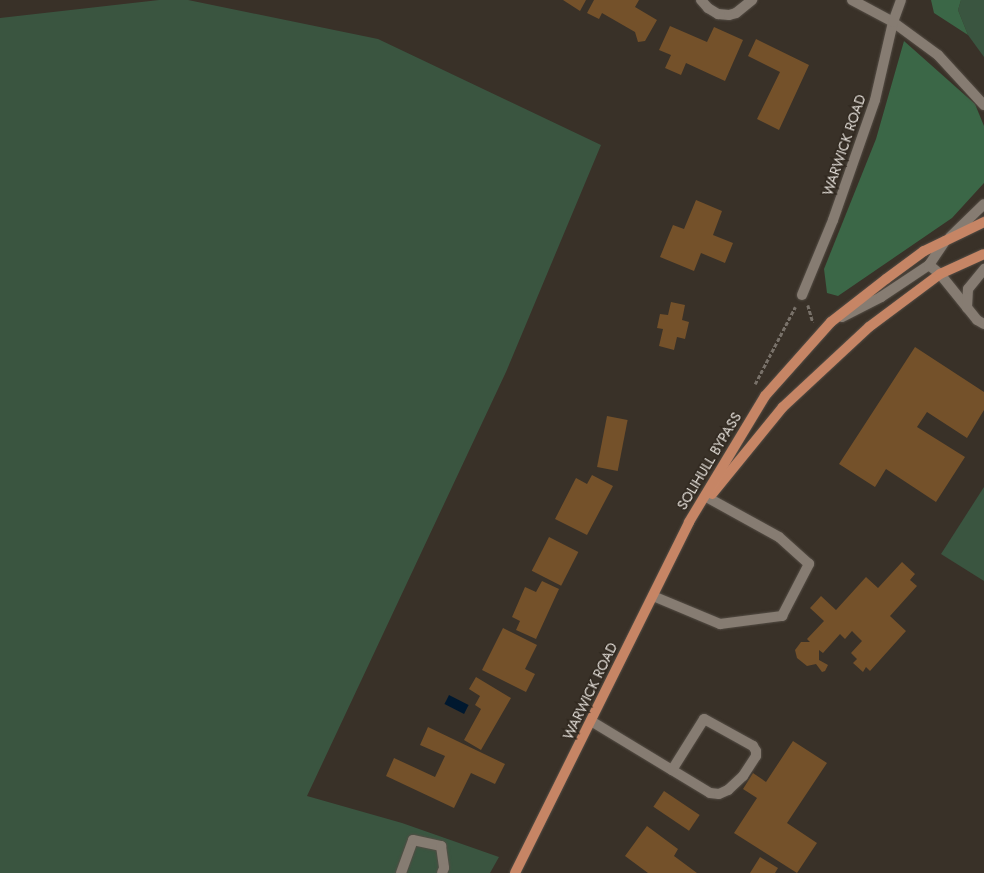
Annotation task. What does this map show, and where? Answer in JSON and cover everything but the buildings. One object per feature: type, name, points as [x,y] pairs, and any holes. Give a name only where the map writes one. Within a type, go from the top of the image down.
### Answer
[{"type":"main road","name":"SOLIHULL BYPASS","points":[[689,522],[764,396],[831,322],[924,251],[984,222]]},
{"type":"main road","name":"SOLIHULL BYPASS","points":[[689,522],[783,407],[869,328],[940,274],[984,254]]},
{"type":"main road","name":"WARWICK ROAD","points":[[515,873],[689,522]]},
{"type":"street","points":[[701,0],[708,8],[718,14],[729,15],[736,13],[752,0]]},
{"type":"street","points":[[852,0],[893,22],[938,55],[984,105]]},
{"type":"street","name":"WARWICK ROAD","points":[[803,292],[833,220],[875,100],[893,22],[901,0]]},
{"type":"street","points":[[831,322],[881,297],[929,265],[947,239],[984,204]]},
{"type":"street","points":[[929,265],[940,274],[976,320],[984,324]]},
{"type":"street","points":[[967,308],[968,289],[984,269]]},
{"type":"street","points":[[653,596],[720,624],[782,616],[809,564],[779,537],[708,498]]},
{"type":"street","points":[[591,721],[710,793],[719,794],[728,790],[743,776],[756,756],[756,751],[754,746],[704,719],[672,770]]},
{"type":"street","points":[[400,873],[413,840],[441,846],[444,868],[442,873]]},
{"type":"path","points":[[803,292],[817,337]]},
{"type":"green space","points":[[159,0],[188,0],[378,39],[601,145],[506,372],[307,796],[402,823],[499,857],[490,873],[0,873],[0,18]]},
{"type":"green space","points":[[931,0],[961,0],[958,10],[968,35],[934,13]]},
{"type":"green space","points":[[961,0],[984,0],[984,57],[968,35],[958,10]]},
{"type":"green space","points":[[904,41],[975,104],[984,126],[984,183],[952,218],[838,296],[827,293],[824,269],[876,139]]},
{"type":"green space","points":[[984,487],[984,581],[941,554]]},
{"type":"water","points":[[449,695],[469,705],[464,714],[444,704]]}]
